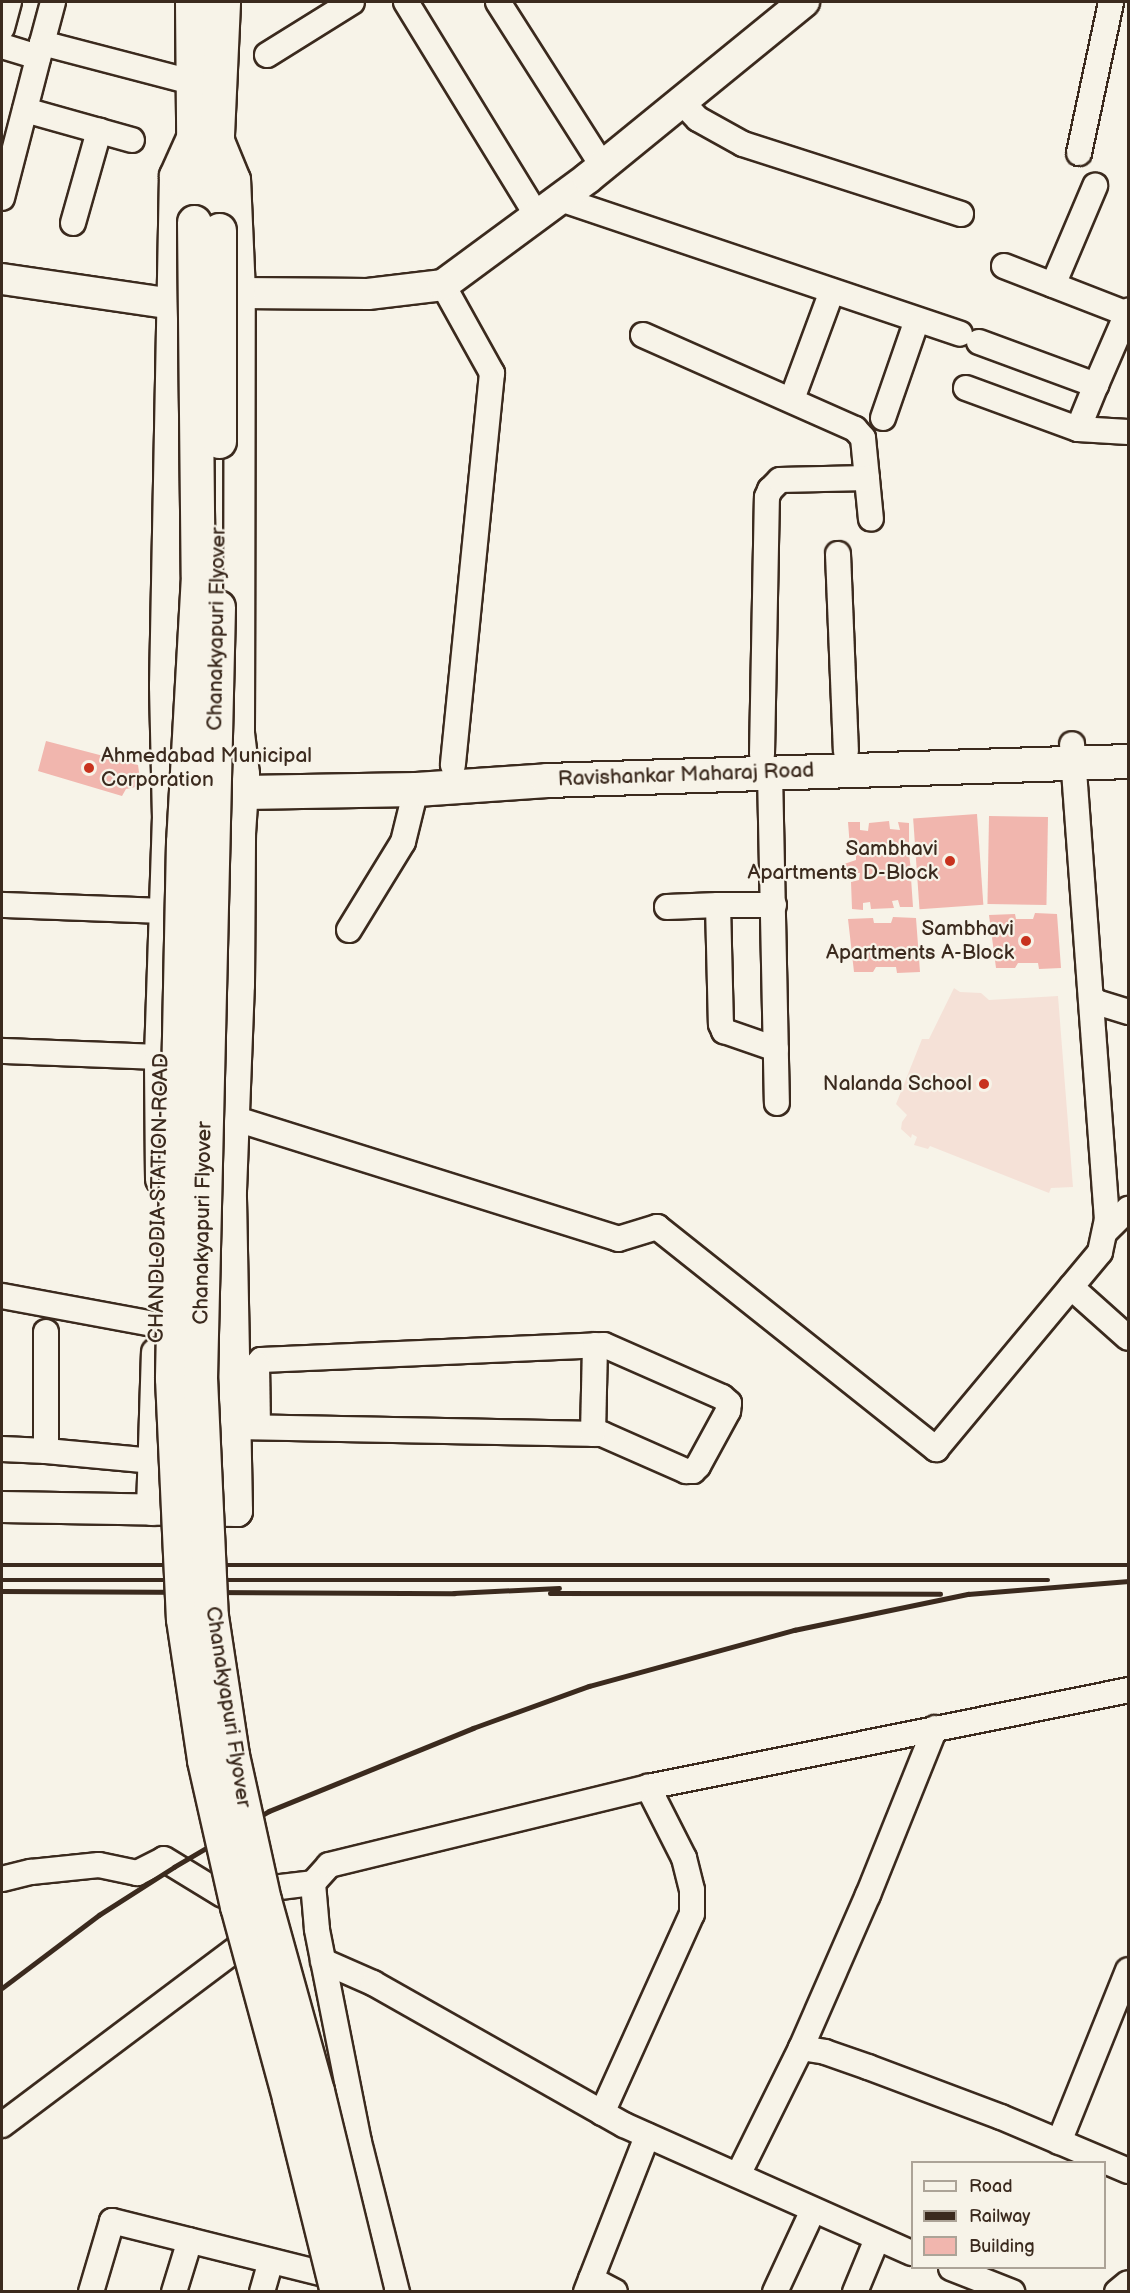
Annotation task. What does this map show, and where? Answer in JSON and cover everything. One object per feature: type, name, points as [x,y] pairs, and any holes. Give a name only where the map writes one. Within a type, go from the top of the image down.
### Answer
[{"type":"main road","points":[[192,2],[192,82],[205,136]]},
{"type":"main road","points":[[205,136],[223,2]]},
{"type":"main road","name":"Chanakyapuri Flyover","points":[[205,136],[206,226],[219,570],[200,1378],[211,1616],[232,1755],[259,1877],[366,2292]]},
{"type":"main road","name":"Chanakyapuri Flyover","points":[[206,226],[198,575],[183,842],[172,1378],[183,1618],[204,1761],[237,1906],[289,2098],[327,2285]]},
{"type":"main road","name":"Ravishankar Maharaj Road","points":[[244,783],[453,765],[766,763],[1073,753],[1128,742]]},
{"type":"main road","name":"Ravishankar Maharaj Road","points":[[244,783],[416,789],[766,763],[846,751],[1073,753],[1128,761]]},
{"type":"street","points":[[2,28],[9,2]]},
{"type":"street","points":[[2,198],[53,2]]},
{"type":"street","points":[[267,55],[352,2]]},
{"type":"street","points":[[406,2],[549,208],[832,291],[1096,385]]},
{"type":"street","points":[[498,2],[603,167]]},
{"type":"street","points":[[240,293],[368,294],[443,285],[603,167],[804,2]]},
{"type":"street","points":[[1078,153],[1111,2]]},
{"type":"street","points":[[2,46],[40,50],[192,82]]},
{"type":"street","points":[[682,102],[698,119],[743,144],[961,214]]},
{"type":"street","points":[[25,110],[132,140]]},
{"type":"street","points":[[73,223],[99,130]]},
{"type":"street","points":[[205,136],[235,180],[240,293],[239,734],[244,783],[240,834],[240,985],[231,1191],[247,1427]]},
{"type":"street","name":"CHANDLODIA STATION ROAD","points":[[152,1510],[161,1203],[160,1058],[168,819],[165,747],[176,176],[205,136]]},
{"type":"street","points":[[1053,285],[1095,186]]},
{"type":"street","points":[[1004,266],[1128,312],[1078,429]]},
{"type":"street","points":[[2,279],[173,304]]},
{"type":"street","points":[[443,285],[492,373],[453,765]]},
{"type":"street","points":[[792,399],[832,291]]},
{"type":"street","points":[[883,418],[917,320]]},
{"type":"street","points":[[643,335],[792,399],[855,429],[863,438],[871,519]]},
{"type":"street","points":[[966,388],[1078,429],[1128,432]]},
{"type":"street","points":[[777,1103],[774,905],[766,763],[767,497],[770,490],[780,480],[867,478]]},
{"type":"street","points":[[838,554],[846,751]]},
{"type":"street","points":[[165,747],[196,770],[244,783]]},
{"type":"street","points":[[233,1118],[618,1239],[657,1227],[936,1449],[1100,1252],[1105,1232],[1107,1220],[1073,753]]},
{"type":"street","points":[[168,819],[197,796],[244,783]]},
{"type":"street","points":[[349,930],[403,843],[416,789]]},
{"type":"street","points":[[2,905],[165,911]]},
{"type":"street","points":[[718,905],[721,1024],[724,1031],[776,1049]]},
{"type":"street","points":[[667,907],[774,905]]},
{"type":"street","points":[[1091,996],[1096,1002],[1128,1012]]},
{"type":"street","points":[[2,1051],[160,1058]]},
{"type":"street","points":[[1105,1232],[1128,1209]]},
{"type":"street","points":[[1071,1287],[1128,1338]]},
{"type":"street","points":[[2,1296],[158,1325]]},
{"type":"street","points":[[46,1332],[46,1451]]},
{"type":"street","points":[[592,1434],[595,1345]]},
{"type":"street","points":[[2,1507],[237,1511],[247,1427],[257,1365],[261,1360],[604,1345],[722,1397],[729,1403],[728,1411],[693,1471],[686,1472],[602,1434],[247,1427]]},
{"type":"street","points":[[2,1449],[154,1461]]},
{"type":"street","points":[[2,1880],[31,1872],[99,1865],[137,1873],[164,1859],[223,1895],[313,1883],[329,1865],[648,1786],[1128,1690]]},
{"type":"street","points":[[738,2175],[801,2049],[868,1895],[935,1728]]},
{"type":"street","points":[[602,2113],[692,1914],[692,1890],[684,1858],[648,1786]]},
{"type":"street","points":[[313,1883],[316,1929],[359,2142],[397,2292]]},
{"type":"street","points":[[223,1895],[327,2285]]},
{"type":"street","points":[[2,2125],[238,1948]]},
{"type":"street","points":[[323,1961],[373,1983],[602,2113],[648,2136],[911,2253]]},
{"type":"street","points":[[1059,2142],[1128,1970]]},
{"type":"street","points":[[801,2049],[825,2052],[868,2067],[1104,2161]]},
{"type":"street","points":[[615,2292],[588,2285],[648,2136]]},
{"type":"street","points":[[1106,2162],[1128,2171]]},
{"type":"street","points":[[775,2292],[813,2210]]},
{"type":"street","points":[[91,2292],[112,2221],[271,2261],[327,2285]]},
{"type":"street","points":[[855,2292],[877,2239]]},
{"type":"street","points":[[174,2292],[190,2240]]},
{"type":"street","points":[[262,2292],[271,2261]]},
{"type":"street","points":[[954,2269],[1012,2292]]},
{"type":"street","points":[[1117,2292],[1128,2283]]},
{"type":"shaded area","name":"Nalanda School","points":[[954,988],[960,992],[981,993],[989,1000],[1058,996],[1073,1187],[1051,1188],[1049,1193],[930,1146],[928,1149],[914,1145],[917,1137],[912,1134],[911,1138],[901,1129],[902,1122],[907,1115],[896,1104],[922,1039],[929,1039]]},
{"type":"building","name":"Ahmedabad Municipal Corporation","points":[[46,741],[138,765],[141,786],[126,789],[122,796],[38,771]]},
{"type":"building","name":"Sambhavi Apartments D-Block","points":[[977,814],[983,905],[920,909],[913,818]]},
{"type":"building","points":[[989,816],[1048,817],[1046,905],[987,904]]},
{"type":"building","points":[[889,821],[890,829],[900,830],[898,822],[909,823],[909,846],[903,845],[902,855],[909,854],[911,870],[903,871],[905,879],[911,878],[913,907],[900,907],[898,900],[892,901],[894,908],[871,909],[870,902],[863,903],[863,910],[852,909],[851,882],[859,880],[860,873],[848,873],[844,864],[856,860],[856,849],[850,848],[848,822],[860,822],[860,830],[868,831],[869,823]]},
{"type":"building","name":"Sambhavi Apartments A-Block","points":[[1035,913],[1057,914],[1061,968],[1039,969],[1038,963],[1018,963],[1015,968],[996,968],[989,915],[1015,914],[1016,919],[1033,919]]},
{"type":"building","points":[[893,917],[916,918],[920,972],[897,973],[896,967],[876,967],[873,972],[854,972],[848,919],[873,918],[874,923],[891,923]]},
{"type":"railway","points":[[2,1565],[1128,1565]]},
{"type":"railway","points":[[2,1580],[1048,1580]]},
{"type":"railway","points":[[2,1988],[99,1915],[174,1867],[269,1811],[473,1728],[589,1686],[794,1630],[968,1594],[1128,1581]]},
{"type":"railway","points":[[2,1591],[454,1593],[559,1588]]},
{"type":"railway","points":[[550,1593],[940,1594]]},
{"type":"place","name":"Ahmedabad Municipal Corporation","points":[[89,768]]},
{"type":"place","name":"Sambhavi Apartments D-Block","points":[[950,861]]},
{"type":"place","name":"Sambhavi Apartments A-Block","points":[[1026,941]]},
{"type":"place","name":"Nalanda School","points":[[984,1084]]}]
